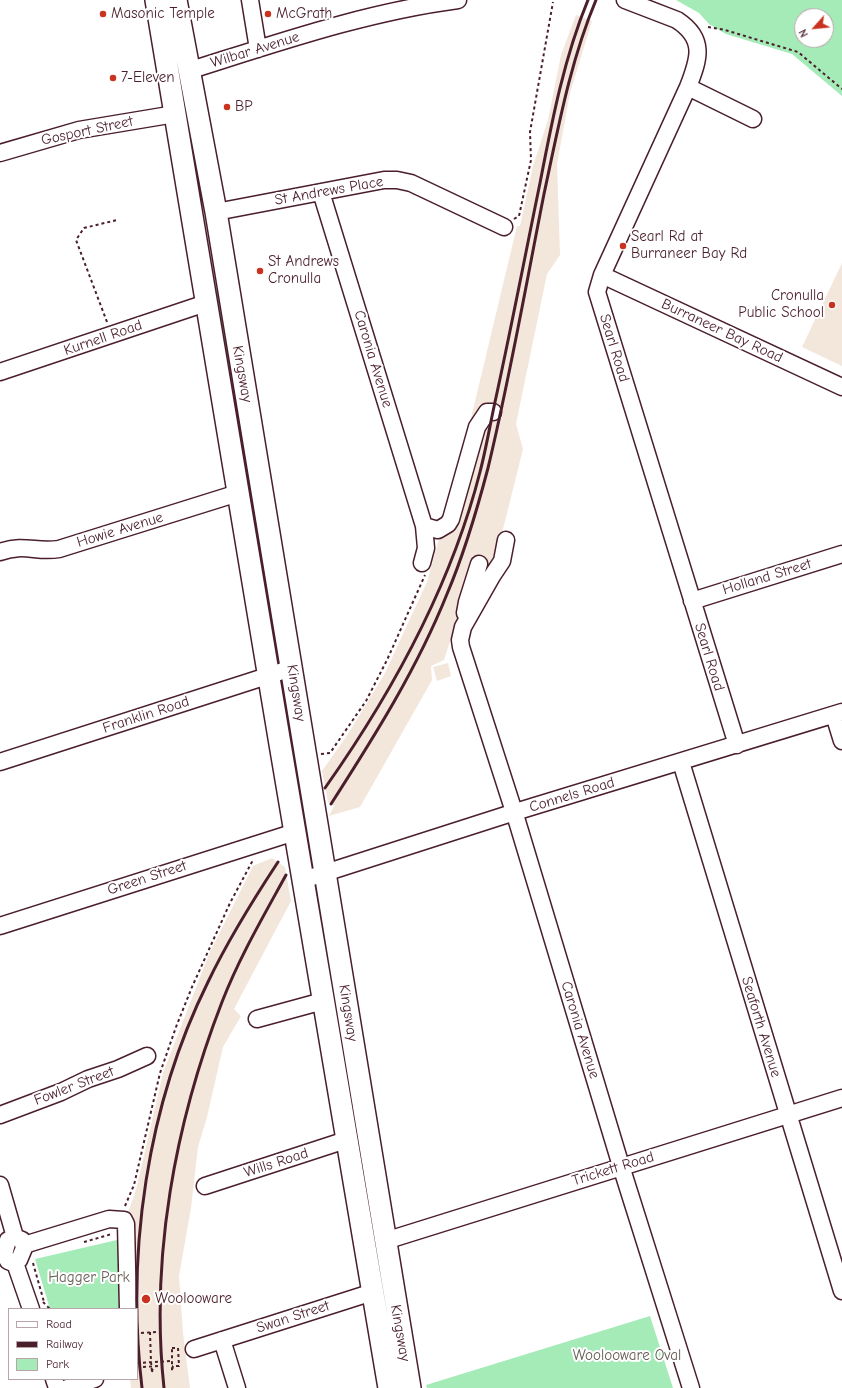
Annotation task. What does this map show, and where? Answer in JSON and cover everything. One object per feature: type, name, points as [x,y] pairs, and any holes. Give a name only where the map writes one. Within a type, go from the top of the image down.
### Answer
[{"type":"main road","name":"Kingsway","points":[[156,0],[346,1140],[383,1290],[410,1388]]},
{"type":"main road","name":"Kingsway","points":[[176,0],[188,71],[216,212],[326,872],[385,1241],[383,1290],[389,1388]]},
{"type":"main road","name":"Wilbar Avenue","points":[[168,76],[188,71]]},
{"type":"main road","name":"St Andrews Place","points":[[192,216],[216,212]]},
{"type":"street","points":[[250,0],[258,49]]},
{"type":"street","name":"Wilbar Avenue","points":[[188,71],[325,29],[427,4],[458,0]]},
{"type":"street","name":"Searl Road","points":[[624,0],[677,20],[690,30],[696,42],[698,57],[688,87],[602,275],[597,292],[737,745]]},
{"type":"street","points":[[688,87],[753,119]]},
{"type":"street","name":"Gosport Street","points":[[0,153],[79,130],[175,114]]},
{"type":"street","name":"St Andrews Place","points":[[216,212],[384,180],[397,180],[411,183],[504,227]]},
{"type":"street","name":"Caronia Avenue","points":[[321,192],[424,526],[426,548],[422,563]]},
{"type":"street","name":"Burraneer Bay Road","points":[[602,275],[842,387]]},
{"type":"street","name":"Kurnell Road","points":[[0,372],[206,303]]},
{"type":"street","points":[[424,526],[438,530],[448,524],[451,519],[477,427],[487,412],[493,412]]},
{"type":"street","name":"Howie Avenue","points":[[0,552],[17,547],[45,550],[59,549],[238,493]]},
{"type":"street","points":[[464,627],[502,561],[506,540]]},
{"type":"street","name":"Holland Street","points":[[692,601],[842,554]]},
{"type":"street","name":"Caronia Avenue","points":[[479,564],[466,602],[464,627],[460,640],[465,661],[515,812],[621,1166],[691,1388]]},
{"type":"street","name":"Franklin Road","points":[[0,762],[292,668]]},
{"type":"street","points":[[838,714],[842,741]]},
{"type":"street","name":"Connels Road","points":[[303,880],[515,812],[838,714]]},
{"type":"street","name":"Seaforth Avenue","points":[[681,762],[842,1291]]},
{"type":"street","name":"Green Street","points":[[0,926],[295,832]]},
{"type":"street","points":[[257,1020],[323,1001]]},
{"type":"street","name":"Fowler Street","points":[[0,1114],[61,1092],[88,1079],[118,1069],[147,1056]]},
{"type":"street","name":"Trickett Road","points":[[385,1241],[842,1098]]},
{"type":"street","name":"Wills Road","points":[[205,1186],[346,1140]]},
{"type":"street","points":[[0,1185],[23,1247],[21,1258],[15,1263]]},
{"type":"street","points":[[38,1305],[15,1263],[8,1261],[2,1252],[8,1240],[23,1247],[112,1219],[124,1220],[126,1224],[128,1308]]},
{"type":"street","name":"Swan Street","points":[[194,1349],[383,1290]]},
{"type":"street","points":[[222,1340],[237,1388]]},
{"type":"street","points":[[67,1388],[92,1380]]},
{"type":"path","points":[[504,227],[518,216],[531,160],[530,132],[553,2]]},
{"type":"path","points":[[708,27],[725,30],[798,52],[842,89]]},
{"type":"path","points":[[111,335],[76,240],[84,228],[117,220]]},
{"type":"path","points":[[318,754],[330,753],[366,701],[387,660],[425,574],[422,563]]},
{"type":"path","points":[[112,1219],[120,1209],[126,1205],[134,1185],[160,1073],[192,987],[230,903],[254,858],[252,845]]},
{"type":"path","points":[[23,1247],[38,1305]]},
{"type":"path","points":[[150,1332],[152,1372],[153,1367]]},
{"type":"path","points":[[141,1333],[157,1332]]},
{"type":"path","points":[[172,1348],[178,1348],[179,1366],[173,1366],[172,1371],[172,1361],[172,1348]]},
{"type":"path","points":[[138,1363],[172,1361]]},
{"type":"path","points":[[143,1367],[159,1366]]},
{"type":"shaded area","points":[[576,15],[592,21],[570,93],[557,164],[560,255],[547,274],[516,424],[523,449],[496,557],[461,607],[444,660],[431,666],[432,680],[360,807],[329,816],[334,806],[328,802],[322,771],[348,734],[385,673],[427,582],[460,464],[517,226],[520,226],[533,166],[548,120],[561,55]]},
{"type":"shaded area","name":"Cronulla Public School","points":[[842,263],[842,366],[802,347]]},
{"type":"shaded area","points":[[448,663],[451,676],[437,681],[433,667]]},
{"type":"shaded area","points":[[272,858],[285,867],[291,901],[234,1009],[241,1016],[223,1047],[207,1117],[198,1147],[191,1208],[179,1276],[183,1333],[190,1388],[131,1388],[130,1380],[138,1380],[138,1308],[125,1308],[121,1233],[136,1190],[163,1073],[209,954],[253,866]]},
{"type":"green space","points":[[676,0],[842,0],[842,96],[792,54],[726,34],[709,24],[699,13]]},
{"type":"green space","points":[[219,290],[224,328],[221,330],[215,291]]},
{"type":"green space","points":[[226,338],[265,572],[266,603],[221,340]]},
{"type":"green space","points":[[284,704],[291,728],[302,798],[299,803]]},
{"type":"green space","points":[[330,964],[368,1197],[368,1215],[329,979]]},
{"type":"green space","name":"Hagger Park","points":[[117,1240],[123,1308],[50,1308],[35,1259]]},
{"type":"green space","name":"Woolooware Oval","points":[[650,1316],[673,1388],[427,1388],[426,1385]]},
{"type":"railway","points":[[325,788],[373,715],[417,637],[436,597],[468,514],[484,455],[549,136],[565,67],[588,0]]},
{"type":"railway","points":[[331,804],[379,728],[408,676],[435,622],[465,548],[484,484],[496,434],[560,120],[579,47],[596,0]]},
{"type":"railway","points":[[137,1308],[137,1284],[140,1232],[146,1180],[156,1129],[170,1078],[187,1029],[208,982],[241,920],[278,862]]},
{"type":"railway","points":[[164,1388],[161,1339],[161,1290],[164,1241],[170,1192],[179,1143],[205,1048],[222,1002],[260,922],[286,875]]},
{"type":"railway","points":[[138,1337],[142,1388]]},
{"type":"place","name":"Masonic Temple","points":[[103,14]]},
{"type":"place","name":"McGrath","points":[[268,14]]},
{"type":"place","name":"7-Eleven","points":[[113,78]]},
{"type":"place","name":"BP","points":[[227,107]]},
{"type":"place","name":"Searl Rd at Burraneer Bay Rd","points":[[623,246]]},
{"type":"place","name":"St Andrews Cronulla","points":[[260,271]]},
{"type":"place","name":"Cronulla Public School","points":[[832,305]]},
{"type":"place","name":"Woolooware","points":[[146,1299]]}]
